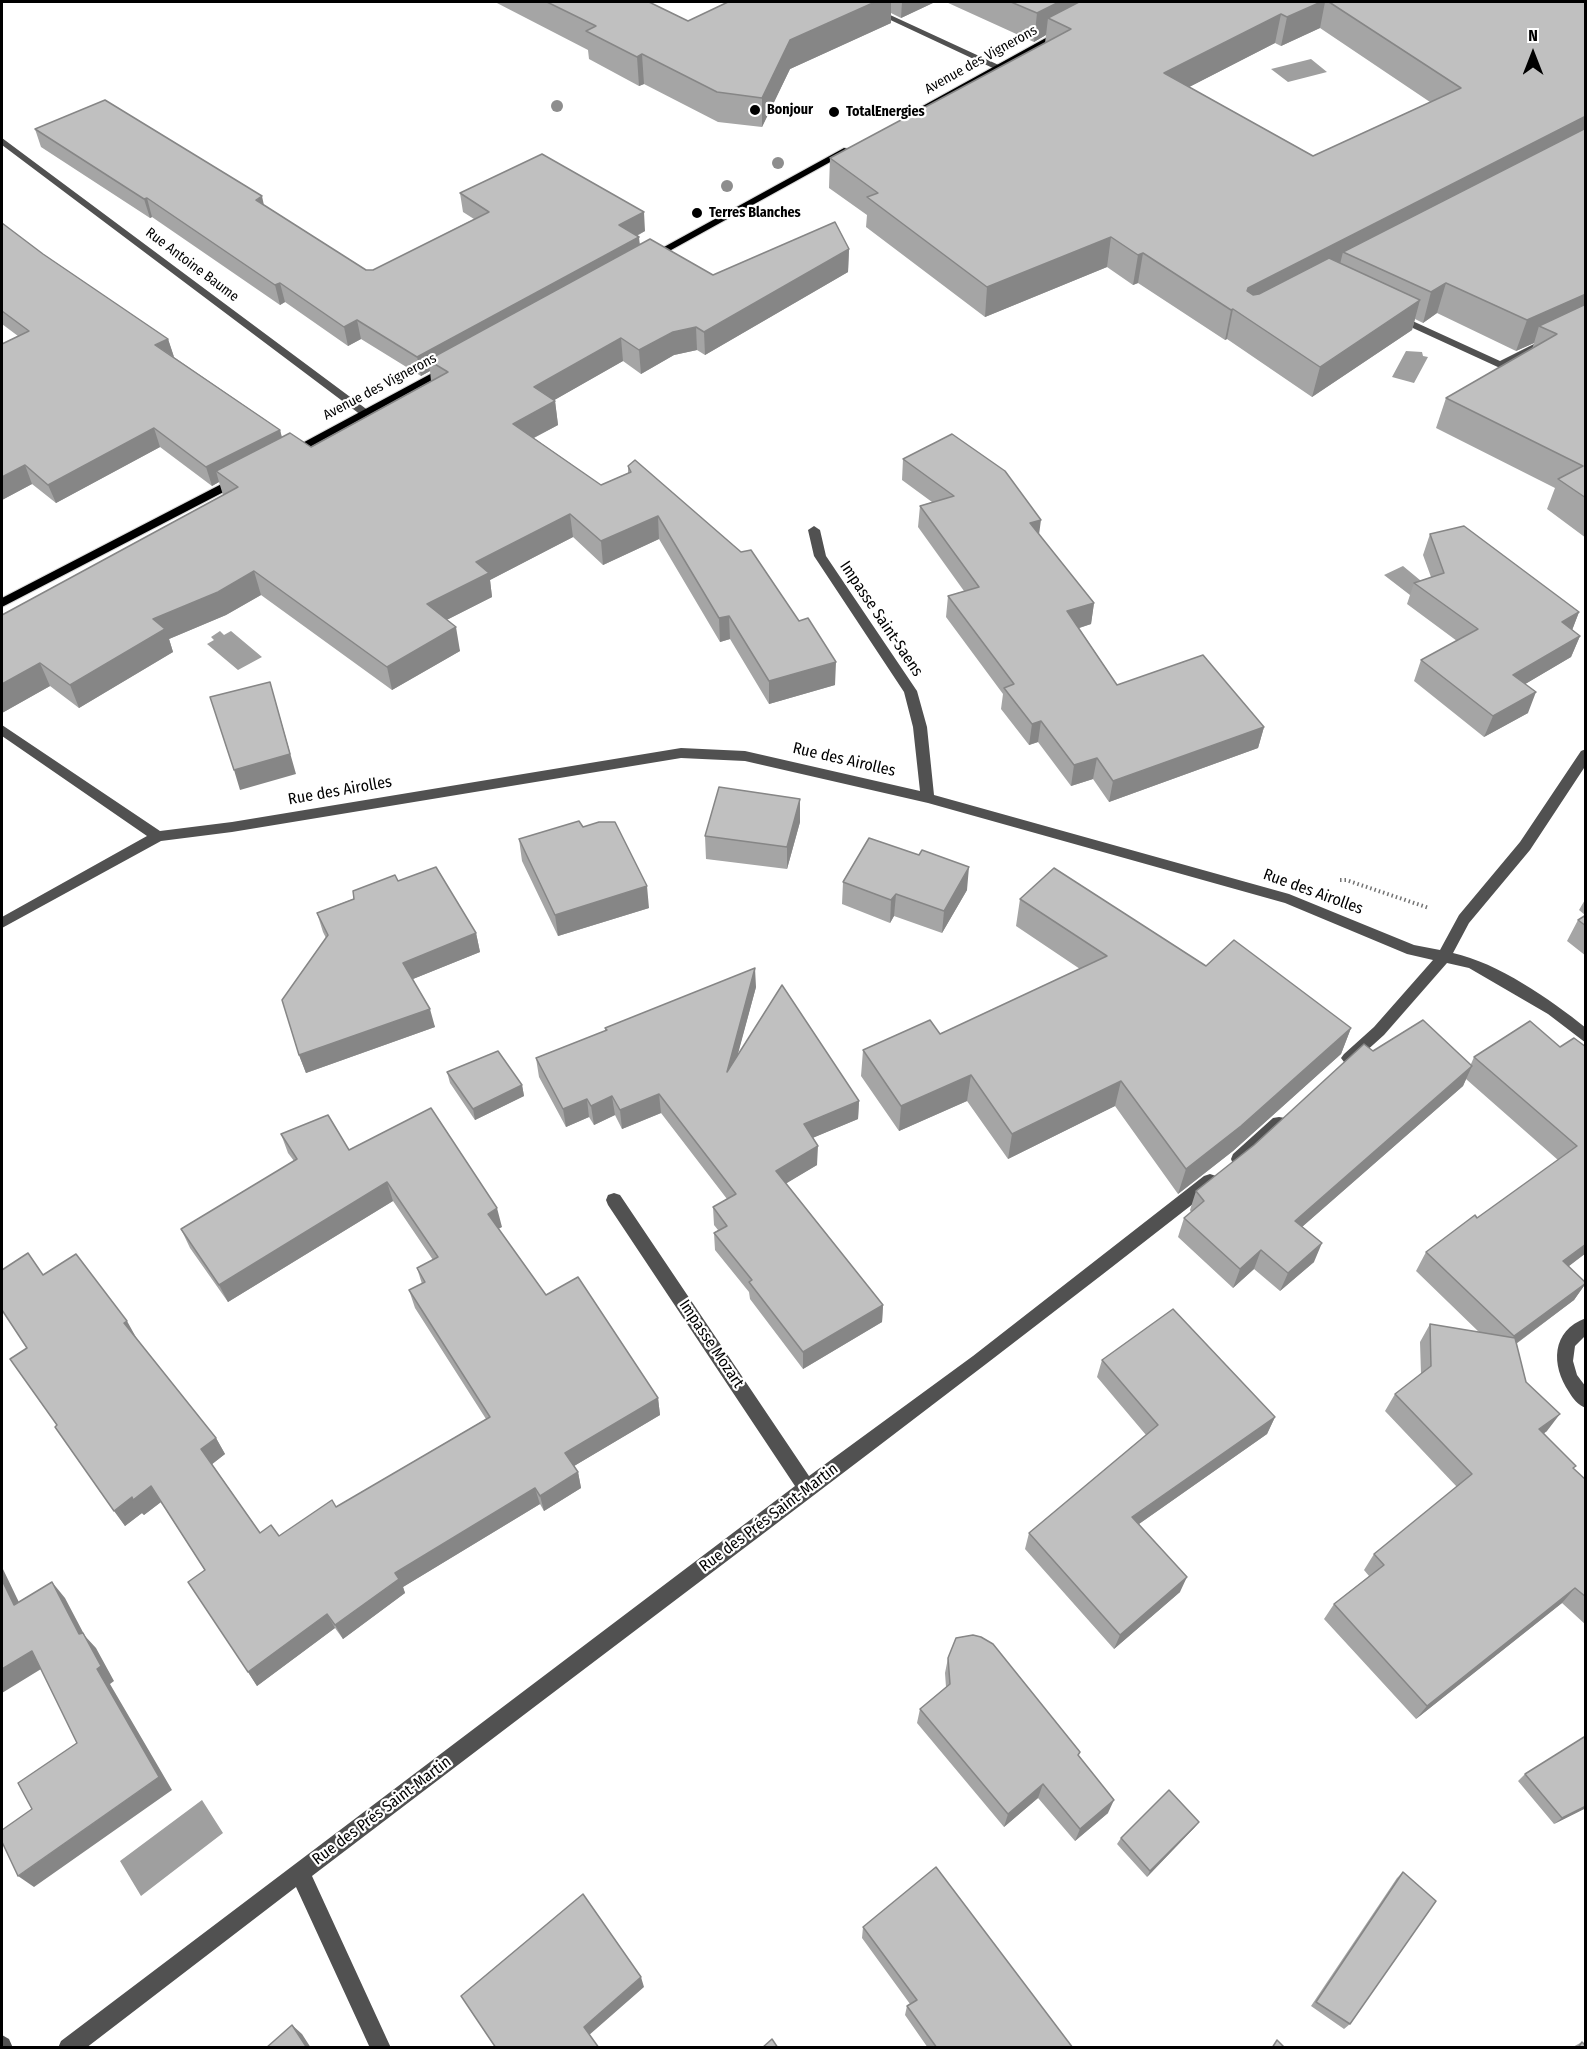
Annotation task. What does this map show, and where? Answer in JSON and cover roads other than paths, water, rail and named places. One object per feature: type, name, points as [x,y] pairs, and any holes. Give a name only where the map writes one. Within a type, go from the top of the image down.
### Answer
[{"type":"main road","name":"Avenue des Vignerons","points":[[902,120],[1068,29]]},
{"type":"main road","points":[[637,264],[861,142]]},
{"type":"main road","name":"Avenue des Vignerons","points":[[282,456],[464,359]]},
{"type":"main road","points":[[2,603],[251,473]]},
{"type":"street","points":[[856,2],[998,67]]},
{"type":"street","name":"Rue Antoine Baume","points":[[2,141],[365,413]]},
{"type":"street","points":[[1385,311],[1500,365],[1554,338]]},
{"type":"street","name":"Impasse Saint-Saens","points":[[814,530],[819,556],[910,691],[920,727],[928,798]]},
{"type":"street","points":[[2,730],[158,836],[2,923]]},
{"type":"street","name":"Rue des Airolles","points":[[158,836],[232,827],[681,753],[745,756],[928,798],[1289,899],[1412,950],[1473,963],[1553,1010],[1586,1037]]},
{"type":"street","points":[[1336,1071],[1379,1031],[1444,957],[1464,919],[1525,846],[1586,754]]},
{"type":"street","name":"Rue des Prés Saint-Martin","points":[[68,2048],[807,1488],[979,1361],[1222,1173],[1292,1110]]},
{"type":"street","name":"Impasse Mozart","points":[[614,1200],[807,1488]]},
{"type":"street","points":[[1586,1325],[1573,1332],[1564,1347],[1564,1366],[1572,1385],[1586,1400]]},
{"type":"street","points":[[300,1873],[381,2048]]},
{"type":"place","name":"Bonjour","points":[[755,110]]},
{"type":"place","name":"TotalEnergies","points":[[834,112]]},
{"type":"place","name":"Terres Blanches","points":[[697,213]]}]
